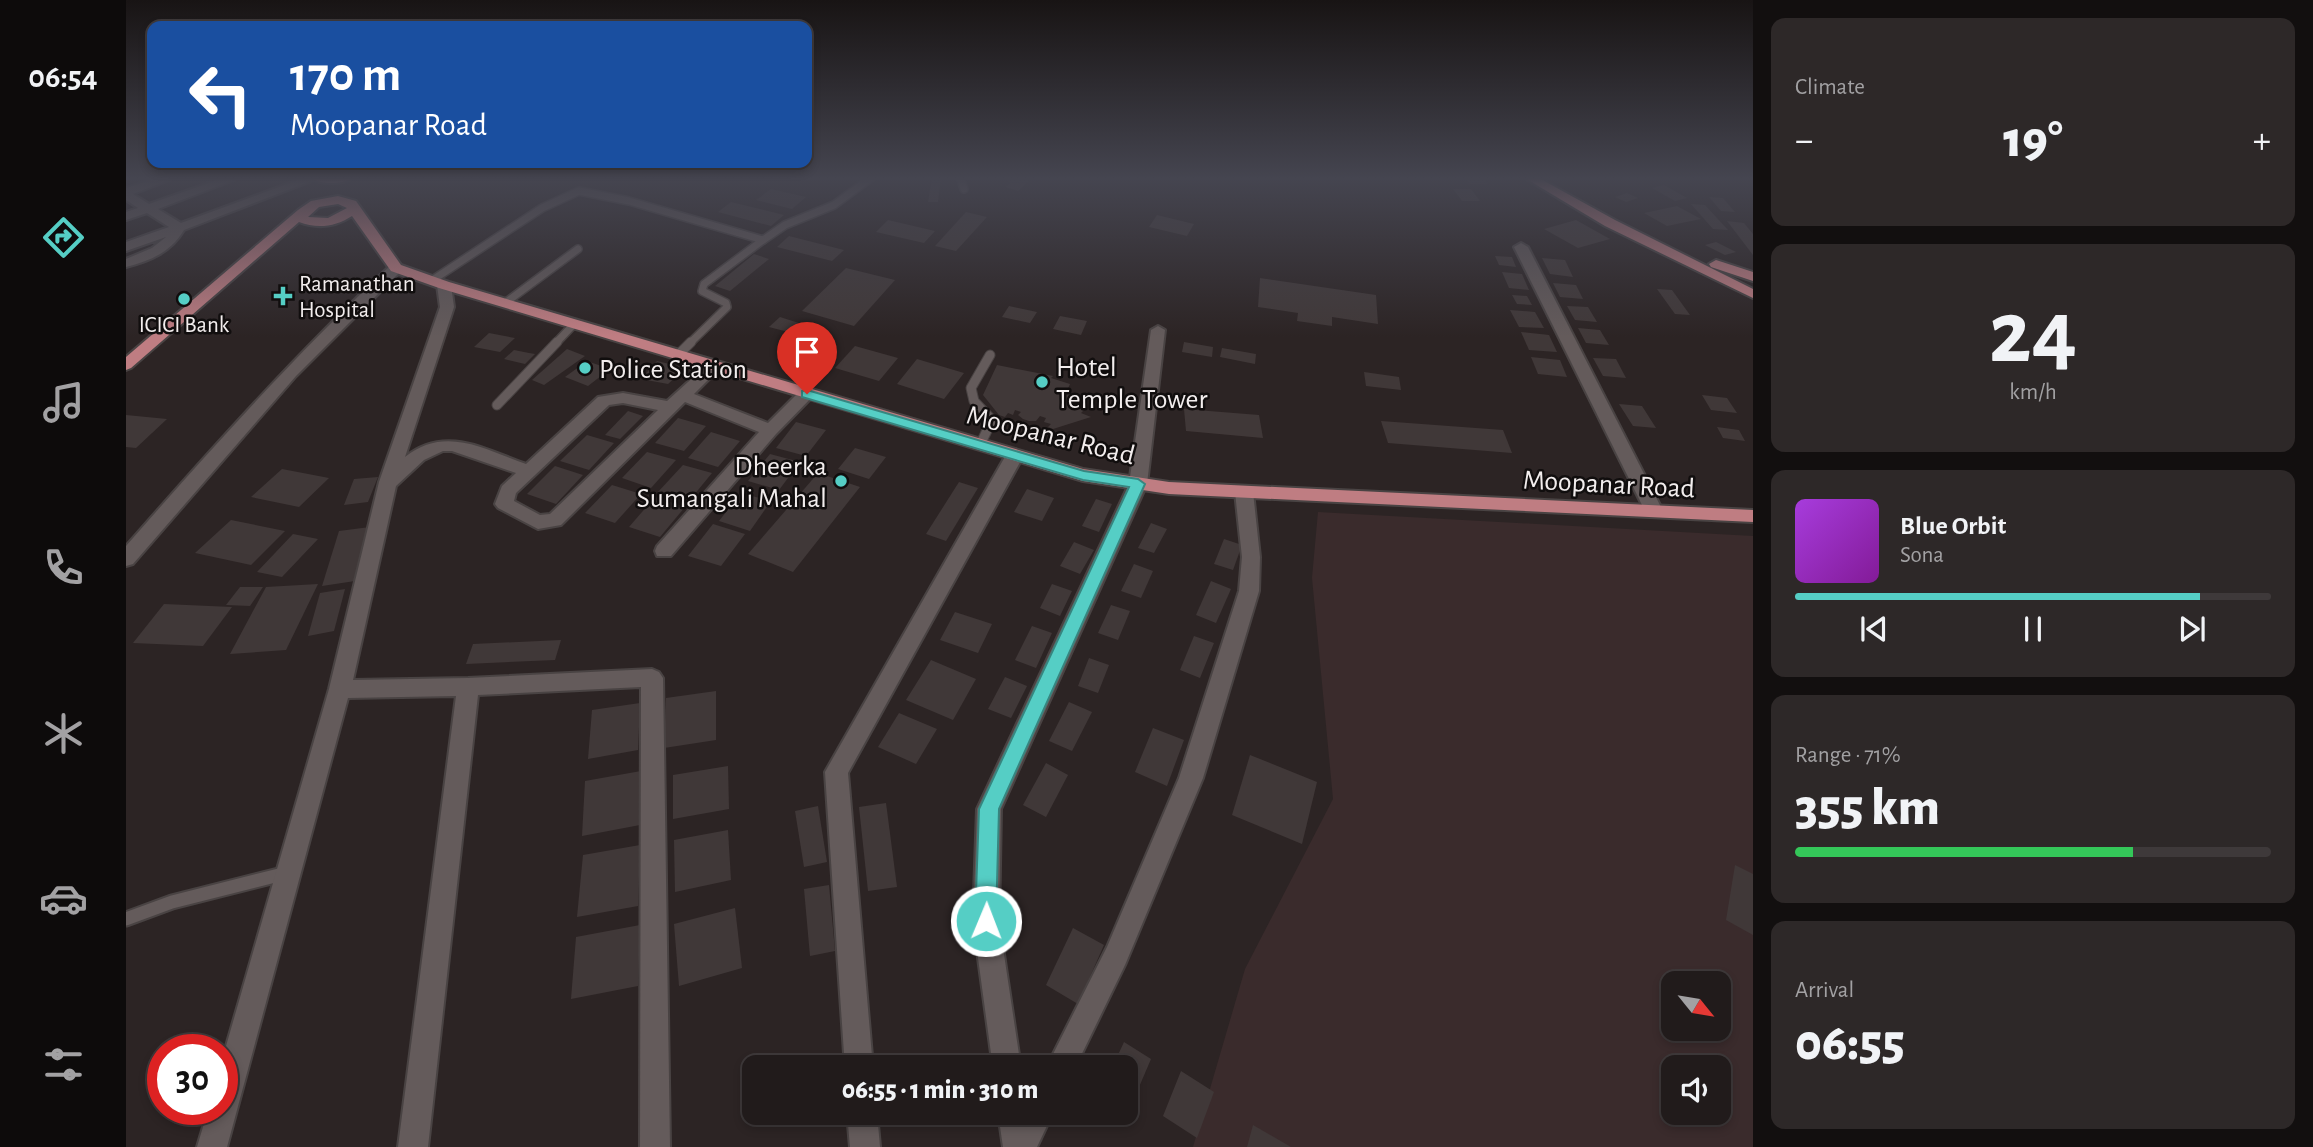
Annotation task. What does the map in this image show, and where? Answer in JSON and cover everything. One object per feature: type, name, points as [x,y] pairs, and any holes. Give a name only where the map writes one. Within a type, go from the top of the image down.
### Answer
[{"type":"main road","points":[[126,365],[280,231]]},
{"type":"main road","points":[[256,251],[301,231]]},
{"type":"main road","points":[[355,231],[375,239]]},
{"type":"main road","points":[[369,231],[396,268]]},
{"type":"main road","points":[[1625,231],[1753,294],[1753,286]]},
{"type":"main road","points":[[1640,231],[1684,252],[1753,278]]},
{"type":"main road","name":"Moopanar Road","points":[[396,268],[574,324],[1083,475],[1169,488],[1753,516]]},
{"type":"street","points":[[126,247],[172,231]]},
{"type":"street","points":[[126,263],[164,248],[173,240],[178,231]]},
{"type":"street","points":[[1521,247],[1654,511]]},
{"type":"street","points":[[126,559],[239,427],[363,298],[396,268]]},
{"type":"street","points":[[212,1147],[340,689],[388,482],[446,307],[438,283]]},
{"type":"street","points":[[1005,1055],[986,921],[989,809],[1138,484],[1158,330]]},
{"type":"street","points":[[714,366],[676,401],[555,520],[538,522],[504,504],[508,490],[604,401],[623,398],[676,401],[770,430]]},
{"type":"street","points":[[664,551],[770,430],[807,394]]},
{"type":"street","points":[[388,482],[427,448],[442,444],[453,445],[529,471]]},
{"type":"street","points":[[858,1055],[836,772],[1015,455]]},
{"type":"street","points":[[1066,1055],[1116,956],[1191,778],[1249,591],[1251,557],[1244,492]]},
{"type":"street","points":[[340,689],[468,687],[652,678],[655,1147]]},
{"type":"street","points":[[413,1147],[468,687]]},
{"type":"street","points":[[863,1125],[865,1147]]},
{"type":"street","points":[[1015,1125],[1019,1147]]},
{"type":"street","points":[[1019,1147],[1031,1125]]},
{"type":"lane","points":[[438,283],[511,231]]},
{"type":"lane","points":[[730,231],[762,240]]},
{"type":"lane","points":[[678,355],[727,307],[726,303],[702,291],[704,284],[777,231]]},
{"type":"lane","points":[[505,303],[578,249]]},
{"type":"lane","points":[[497,405],[574,324]]},
{"type":"lane","points":[[980,445],[992,420],[974,401],[971,388],[990,355]]},
{"type":"lane","points":[[126,919],[172,902],[291,872]]},
{"type":"shaded area","points":[[1318,512],[1753,536],[1753,1147],[1193,1147],[1245,969],[1333,799],[1312,578]]},
{"type":"building","points":[[877,231],[935,231],[924,243]]},
{"type":"building","points":[[949,231],[975,231],[956,251],[935,246]]},
{"type":"building","points":[[1164,231],[1190,231],[1187,236]]},
{"type":"building","points":[[1547,231],[1595,231],[1610,239],[1578,248]]},
{"type":"building","points":[[1734,231],[1750,231],[1753,234],[1753,255]]},
{"type":"building","points":[[789,236],[844,250],[832,261],[777,247]]},
{"type":"building","points":[[1716,242],[1736,252],[1725,255],[1705,245]]},
{"type":"building","points":[[754,254],[769,259],[730,291],[715,286]]},
{"type":"building","points":[[1495,256],[1512,257],[1516,267],[1499,265]]},
{"type":"building","points":[[1542,258],[1565,260],[1573,277],[1550,274]]},
{"type":"building","points":[[846,268],[895,280],[854,326],[802,311]]},
{"type":"building","points":[[1502,272],[1522,274],[1529,290],[1509,288]]},
{"type":"building","points":[[1260,278],[1376,295],[1378,324],[1332,317],[1332,326],[1297,321],[1298,313],[1258,307]]},
{"type":"building","points":[[1553,283],[1576,285],[1583,299],[1560,297]]},
{"type":"building","points":[[1657,289],[1672,290],[1690,315],[1675,314]]},
{"type":"building","points":[[1512,295],[1527,296],[1532,305],[1517,304]]},
{"type":"building","points":[[1009,306],[1037,312],[1030,323],[1002,317]]},
{"type":"building","points":[[1567,306],[1588,307],[1597,322],[1575,320]]},
{"type":"building","points":[[1510,310],[1535,312],[1544,328],[1519,327]]},
{"type":"building","points":[[1060,316],[1087,321],[1081,335],[1053,329]]},
{"type":"building","points":[[780,317],[802,324],[792,333],[769,327]]},
{"type":"building","points":[[1578,328],[1600,330],[1609,345],[1586,343]]},
{"type":"building","points":[[1521,332],[1549,335],[1557,352],[1529,350]]},
{"type":"building","points":[[489,333],[515,338],[500,352],[474,347]]},
{"type":"building","points":[[1184,342],[1213,347],[1212,357],[1182,352]]},
{"type":"building","points":[[855,346],[898,358],[879,381],[835,368]]},
{"type":"building","points":[[1222,348],[1256,354],[1255,364],[1220,357]]},
{"type":"building","points":[[567,349],[585,356],[544,385],[532,380]]},
{"type":"building","points":[[514,350],[535,354],[525,364],[504,359]]},
{"type":"building","points":[[1531,357],[1560,360],[1567,377],[1538,374]]},
{"type":"building","points":[[1593,358],[1616,359],[1626,378],[1603,376]]},
{"type":"building","points":[[917,359],[964,373],[944,399],[897,384]]},
{"type":"building","points":[[587,361],[610,369],[588,386],[565,377]]},
{"type":"building","points":[[657,361],[686,368],[668,384],[641,379]]},
{"type":"building","points":[[997,365],[1053,376],[1051,378],[1070,384],[1066,393],[1070,394],[1068,397],[1075,399],[1073,403],[1084,410],[1081,413],[1091,417],[1053,429],[1048,427],[1051,424],[1044,422],[1046,418],[1040,416],[1036,421],[1029,421],[1018,415],[1021,412],[1015,410],[1013,415],[999,415],[983,395]]},
{"type":"building","points":[[1364,372],[1399,377],[1401,390],[1366,386]]},
{"type":"building","points":[[1702,395],[1727,398],[1737,413],[1711,410]]},
{"type":"building","points":[[1619,404],[1642,406],[1656,428],[1633,426]]},
{"type":"building","points":[[1184,409],[1259,415],[1263,438],[1186,431]]},
{"type":"building","points":[[628,411],[643,416],[620,439],[605,435]]},
{"type":"building","points":[[126,415],[167,419],[136,448],[126,447]]},
{"type":"building","points":[[678,418],[706,426],[684,451],[655,443]]},
{"type":"building","points":[[1381,421],[1503,430],[1512,453],[1388,443]]},
{"type":"building","points":[[796,422],[826,430],[806,456],[776,448]]},
{"type":"building","points":[[1717,427],[1739,430],[1745,441],[1723,438]]},
{"type":"building","points":[[711,432],[740,441],[718,467],[688,458]]},
{"type":"building","points":[[587,435],[614,443],[589,470],[560,461]]},
{"type":"building","points":[[855,448],[886,457],[869,479],[838,469]]},
{"type":"building","points":[[647,452],[676,460],[651,488],[622,478]]},
{"type":"building","points":[[770,454],[800,462],[779,490],[748,481]]},
{"type":"building","points":[[683,465],[712,473],[689,501],[658,492]]},
{"type":"building","points":[[555,466],[583,475],[556,504],[527,494]]},
{"type":"building","points":[[282,469],[329,478],[299,507],[251,497]]},
{"type":"building","points":[[818,473],[860,487],[793,572],[748,554]]},
{"type":"building","points":[[378,477],[368,502],[344,505],[354,479]]},
{"type":"building","points":[[959,482],[978,488],[946,541],[926,534]]},
{"type":"building","points":[[612,485],[641,494],[615,523],[585,513]]},
{"type":"building","points":[[1027,489],[1054,498],[1042,521],[1014,512]]},
{"type":"building","points":[[741,493],[771,501],[750,531],[719,521]]},
{"type":"building","points":[[655,497],[685,507],[660,537],[629,527]]},
{"type":"building","points":[[1096,499],[1112,504],[1099,532],[1082,526]]},
{"type":"building","points":[[231,520],[285,531],[251,565],[195,553]]},
{"type":"building","points":[[1151,523],[1167,529],[1154,553],[1138,548]]},
{"type":"building","points":[[713,524],[745,534],[721,566],[688,556]]},
{"type":"building","points":[[370,527],[355,581],[322,586],[339,531]]},
{"type":"building","points":[[293,534],[318,539],[282,577],[257,572]]},
{"type":"building","points":[[1224,539],[1242,545],[1233,570],[1214,564]]},
{"type":"building","points":[[1074,542],[1094,550],[1080,574],[1060,566]]},
{"type":"building","points":[[1134,564],[1153,571],[1141,598],[1121,591]]},
{"type":"building","points":[[1211,581],[1231,589],[1216,623],[1196,615]]},
{"type":"building","points":[[318,584],[286,650],[230,654],[266,587]]},
{"type":"building","points":[[1052,584],[1072,591],[1060,616],[1040,608]]},
{"type":"building","points":[[240,587],[263,587],[250,606],[226,605]]},
{"type":"building","points":[[345,589],[334,631],[308,636],[320,593]]},
{"type":"building","points":[[164,604],[232,607],[203,646],[133,643]]},
{"type":"building","points":[[1111,605],[1130,611],[1118,640],[1098,633]]},
{"type":"building","points":[[955,612],[992,624],[978,653],[940,640]]},
{"type":"building","points":[[1032,626],[1052,633],[1036,668],[1015,660]]},
{"type":"building","points":[[1194,636],[1214,643],[1200,678],[1180,670]]},
{"type":"building","points":[[561,640],[555,660],[466,664],[473,644]]},
{"type":"building","points":[[1089,658],[1109,665],[1098,693],[1078,686]]},
{"type":"building","points":[[931,660],[976,679],[953,720],[906,700]]},
{"type":"building","points":[[1005,677],[1027,686],[1011,718],[988,709]]},
{"type":"building","points":[[716,691],[716,740],[664,748],[666,698]]},
{"type":"building","points":[[1069,702],[1092,712],[1072,751],[1049,741]]},
{"type":"building","points":[[640,703],[638,750],[588,759],[592,710]]},
{"type":"building","points":[[899,713],[937,729],[916,764],[878,747]]},
{"type":"building","points":[[1153,728],[1184,740],[1167,786],[1135,772]]},
{"type":"building","points":[[1250,755],[1317,782],[1302,844],[1232,815]]},
{"type":"building","points":[[1046,763],[1068,775],[1046,817],[1023,805]]},
{"type":"building","points":[[728,766],[729,809],[673,819],[673,775]]},
{"type":"building","points":[[641,771],[640,825],[582,836],[585,781]]},
{"type":"building","points":[[886,803],[897,887],[868,891],[859,807]]},
{"type":"building","points":[[818,806],[827,862],[804,867],[795,811]]},
{"type":"building","points":[[728,830],[731,880],[675,892],[674,840]]},
{"type":"building","points":[[640,845],[638,906],[577,917],[583,855]]},
{"type":"building","points":[[1735,865],[1753,874],[1753,935],[1726,920]]},
{"type":"building","points":[[829,885],[835,951],[810,956],[804,889]]},
{"type":"building","points":[[735,908],[742,968],[679,986],[674,924]]},
{"type":"building","points":[[640,925],[638,986],[571,999],[576,937]]},
{"type":"building","points":[[1073,928],[1104,945],[1078,1004],[1046,985]]},
{"type":"building","points":[[1124,1042],[1151,1059],[1138,1089],[1138,1055],[1118,1055]]},
{"type":"building","points":[[1181,1071],[1214,1092],[1197,1138],[1163,1116]]},
{"type":"building","points":[[1253,1125],[1291,1147],[1247,1147]]},
{"type":"place","name":"Ramanathan Hospital","points":[[283,296]]},
{"type":"place","name":"ICICI Bank","points":[[184,299]]},
{"type":"place","name":"Police Station","points":[[585,368]]},
{"type":"place","name":"Hotel Temple Tower","points":[[1042,382]]},
{"type":"place","name":"Dheerka Sumangali Mahal","points":[[841,481]]},
{"type":"route","points":[[807,394],[1083,475],[1138,484],[989,809],[986,921]]}]
